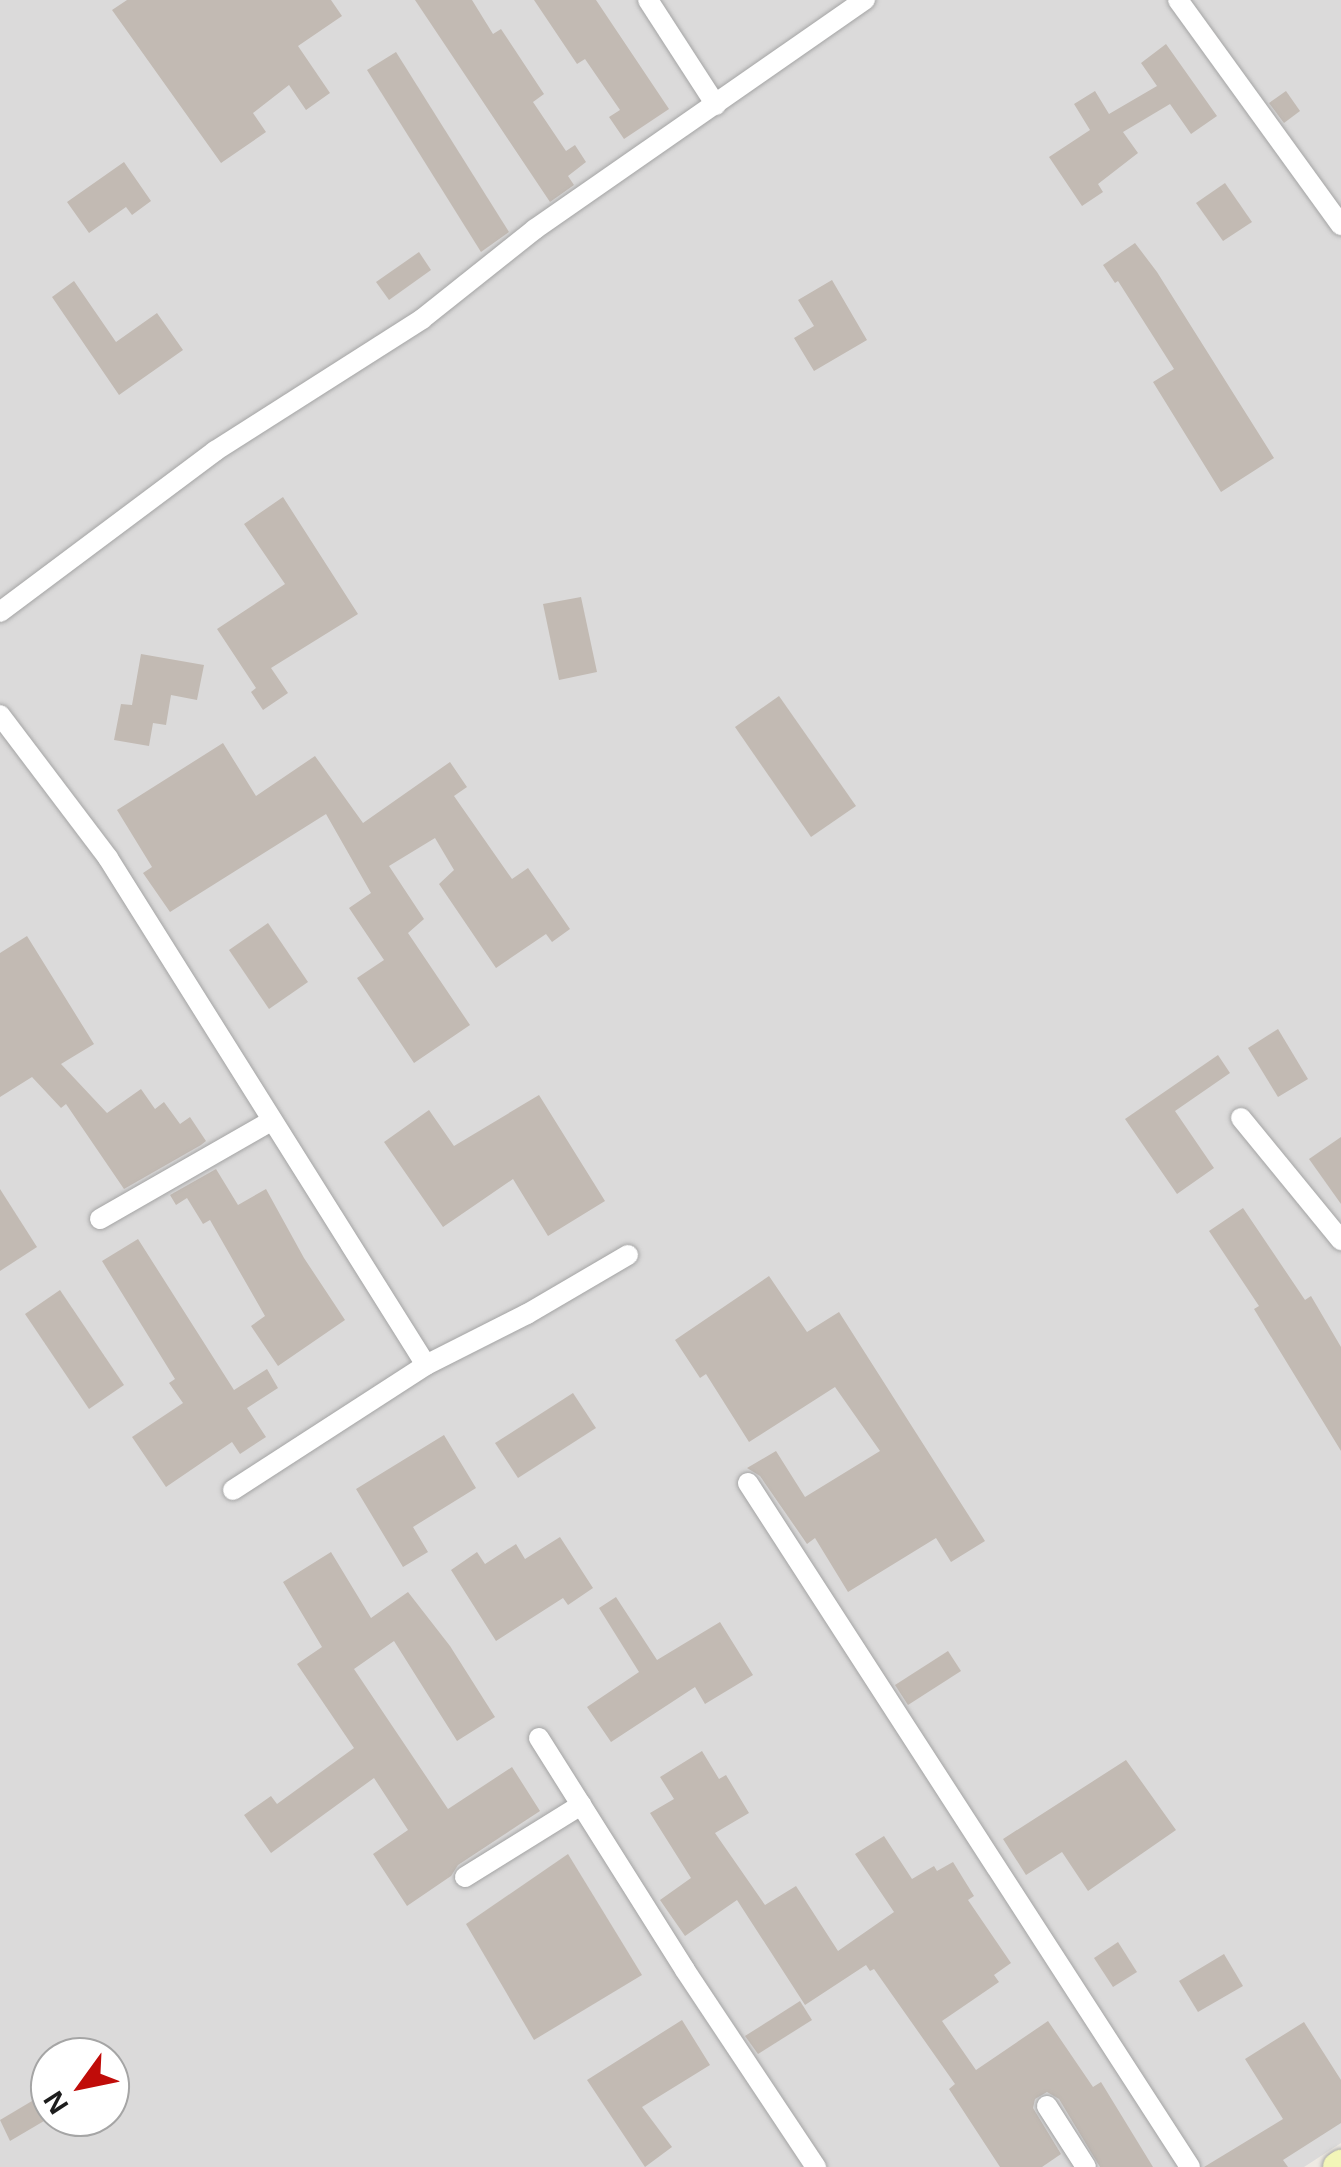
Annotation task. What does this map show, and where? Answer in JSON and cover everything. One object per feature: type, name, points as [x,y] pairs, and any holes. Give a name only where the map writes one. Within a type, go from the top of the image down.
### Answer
[{"type":"street","points":[[648,0],[716,105]]},
{"type":"street","points":[[0,612],[215,451],[422,318],[535,229],[865,0]]},
{"type":"street","points":[[1178,0],[1341,225]]},
{"type":"street","points":[[0,715],[108,858],[426,1365]]},
{"type":"street","points":[[1241,1118],[1341,1240]]},
{"type":"street","points":[[100,1219],[271,1121]]},
{"type":"street","points":[[233,1490],[426,1365],[527,1314],[628,1255]]},
{"type":"street","points":[[748,1483],[1190,2167]]},
{"type":"street","points":[[539,1738],[816,2167]]},
{"type":"street","points":[[464,1877],[581,1805]]},
{"type":"street","points":[[1047,2106],[1086,2167]]},
{"type":"shaded area","points":[[0,0],[1341,0],[1341,2143],[1304,2167],[0,2167]]},
{"type":"building","points":[[127,0],[331,0],[342,16],[298,46],[330,93],[306,110],[289,85],[253,113],[266,132],[221,163],[112,10]]},
{"type":"building","points":[[415,0],[472,0],[493,34],[501,29],[544,94],[533,102],[566,151],[575,145],[586,162],[568,176],[574,185],[550,202]]},
{"type":"building","points":[[534,0],[596,0],[669,109],[624,139],[609,117],[620,110],[585,59],[577,64]]},
{"type":"building","points":[[1166,44],[1217,116],[1191,134],[1170,104],[1123,132],[1138,153],[1098,184],[1103,192],[1082,206],[1049,157],[1090,130],[1074,104],[1095,91],[1109,114],[1157,86],[1141,63]]},
{"type":"building","points":[[396,52],[509,232],[481,252],[367,70]]},
{"type":"building","points":[[1286,91],[1300,111],[1284,123],[1269,103]]},
{"type":"building","points":[[124,162],[151,201],[132,215],[126,207],[89,233],[67,202]]},
{"type":"building","points":[[1225,183],[1252,222],[1223,241],[1196,203]]},
{"type":"building","points":[[1135,243],[1274,458],[1221,492],[1153,382],[1174,369],[1118,281],[1115,283],[1103,265]]},
{"type":"building","points":[[419,252],[431,270],[389,300],[376,282]]},
{"type":"building","points":[[832,280],[867,340],[814,371],[794,338],[814,326],[798,300]]},
{"type":"building","points":[[74,281],[116,342],[157,313],[183,350],[119,395],[52,297]]},
{"type":"building","points":[[283,497],[358,614],[271,668],[288,693],[263,710],[251,692],[256,688],[217,629],[285,584],[244,524]]},
{"type":"building","points":[[581,597],[597,672],[559,680],[543,604]]},
{"type":"building","points":[[141,654],[204,665],[197,700],[171,695],[166,725],[153,723],[149,746],[114,740],[121,704],[132,705]]},
{"type":"building","points":[[779,696],[856,806],[811,837],[735,727]]},
{"type":"building","points":[[223,743],[256,796],[315,756],[363,823],[450,762],[467,787],[454,796],[512,879],[528,868],[570,929],[552,942],[546,934],[496,968],[439,884],[454,870],[435,838],[389,866],[424,919],[408,933],[470,1025],[414,1063],[357,978],[384,960],[349,908],[371,893],[326,814],[170,912],[143,873],[152,867],[117,810]]},
{"type":"building","points":[[268,923],[308,982],[269,1009],[229,950]]},
{"type":"building","points":[[27,936],[94,1044],[61,1064],[107,1113],[141,1089],[155,1109],[164,1102],[180,1124],[190,1117],[206,1141],[124,1189],[66,1104],[61,1108],[32,1077],[0,1097],[0,953]]},
{"type":"building","points":[[1278,1029],[1308,1079],[1278,1097],[1248,1048]]},
{"type":"building","points":[[1218,1055],[1230,1073],[1175,1111],[1214,1168],[1177,1194],[1125,1119]]},
{"type":"building","points":[[539,1095],[605,1201],[548,1236],[513,1179],[443,1227],[384,1142],[429,1110],[454,1146]]},
{"type":"building","points":[[1341,1137],[1341,1204],[1309,1159]]},
{"type":"building","points":[[216,1169],[238,1205],[266,1189],[304,1258],[345,1320],[278,1366],[251,1326],[265,1316],[210,1220],[203,1224],[187,1198],[176,1205],[170,1195]]},
{"type":"building","points":[[0,1189],[37,1247],[0,1271]]},
{"type":"building","points":[[1243,1208],[1305,1300],[1311,1296],[1341,1347],[1341,1451],[1254,1309],[1259,1306],[1209,1231]]},
{"type":"building","points":[[138,1239],[234,1390],[267,1369],[278,1388],[247,1408],[266,1437],[240,1454],[232,1442],[166,1487],[132,1437],[183,1403],[169,1383],[175,1379],[102,1261]]},
{"type":"building","points":[[769,1276],[807,1332],[839,1312],[985,1541],[951,1562],[936,1538],[848,1592],[815,1538],[807,1544],[760,1476],[747,1468],[776,1451],[805,1497],[880,1451],[835,1387],[749,1442],[706,1374],[700,1378],[675,1340]]},
{"type":"building","points":[[60,1290],[124,1385],[89,1409],[25,1314]]},
{"type":"building","points":[[573,1393],[596,1428],[518,1478],[495,1443]]},
{"type":"building","points":[[444,1435],[476,1488],[413,1527],[428,1552],[403,1567],[356,1489]]},
{"type":"building","points":[[560,1537],[593,1588],[568,1605],[563,1598],[496,1641],[451,1570],[477,1552],[485,1564],[516,1544],[525,1559]]},
{"type":"building","points":[[331,1552],[371,1618],[408,1592],[450,1646],[495,1717],[457,1741],[394,1641],[354,1669],[448,1809],[512,1767],[540,1811],[458,1865],[451,1876],[407,1906],[373,1854],[408,1830],[374,1778],[271,1853],[244,1815],[271,1796],[277,1804],[354,1748],[297,1664],[322,1647],[283,1582]]},
{"type":"building","points":[[616,1597],[657,1660],[720,1622],[753,1675],[705,1704],[695,1687],[611,1742],[587,1707],[639,1672],[599,1608]]},
{"type":"building","points":[[948,1651],[961,1671],[908,1705],[895,1685]]},
{"type":"building","points":[[702,1751],[719,1779],[726,1775],[749,1813],[715,1833],[765,1905],[796,1886],[838,1951],[894,1912],[855,1854],[884,1836],[912,1879],[934,1866],[937,1871],[953,1862],[974,1896],[968,1900],[1011,1963],[994,1975],[999,1982],[942,2021],[976,2070],[1048,2021],[1093,2087],[1101,2082],[1153,2167],[1100,2167],[1059,2099],[1047,2092],[1035,2099],[1033,2108],[1061,2154],[1042,2167],[1000,2167],[949,2089],[955,2084],[874,1969],[870,1971],[866,1965],[805,2005],[737,1900],[685,1936],[660,1900],[691,1878],[650,1813],[674,1799],[660,1777]]},
{"type":"building","points":[[1126,1760],[1176,1830],[1088,1891],[1062,1852],[1026,1875],[1003,1839]]},
{"type":"building","points":[[568,1854],[642,1975],[534,2040],[466,1924]]},
{"type":"building","points":[[1118,1942],[1137,1972],[1113,1987],[1094,1958]]},
{"type":"building","points":[[1224,1954],[1243,1986],[1198,2012],[1179,1981]]},
{"type":"building","points":[[800,2001],[812,2020],[758,2054],[745,2036]]},
{"type":"building","points":[[682,2020],[710,2065],[642,2107],[672,2147],[645,2167],[587,2080]]},
{"type":"building","points":[[1304,2022],[1341,2080],[1341,2123],[1283,2160],[1288,2167],[1204,2167],[1283,2119],[1245,2059]]},
{"type":"building","points":[[30,2102],[30,2129],[10,2141],[0,2120]]}]
